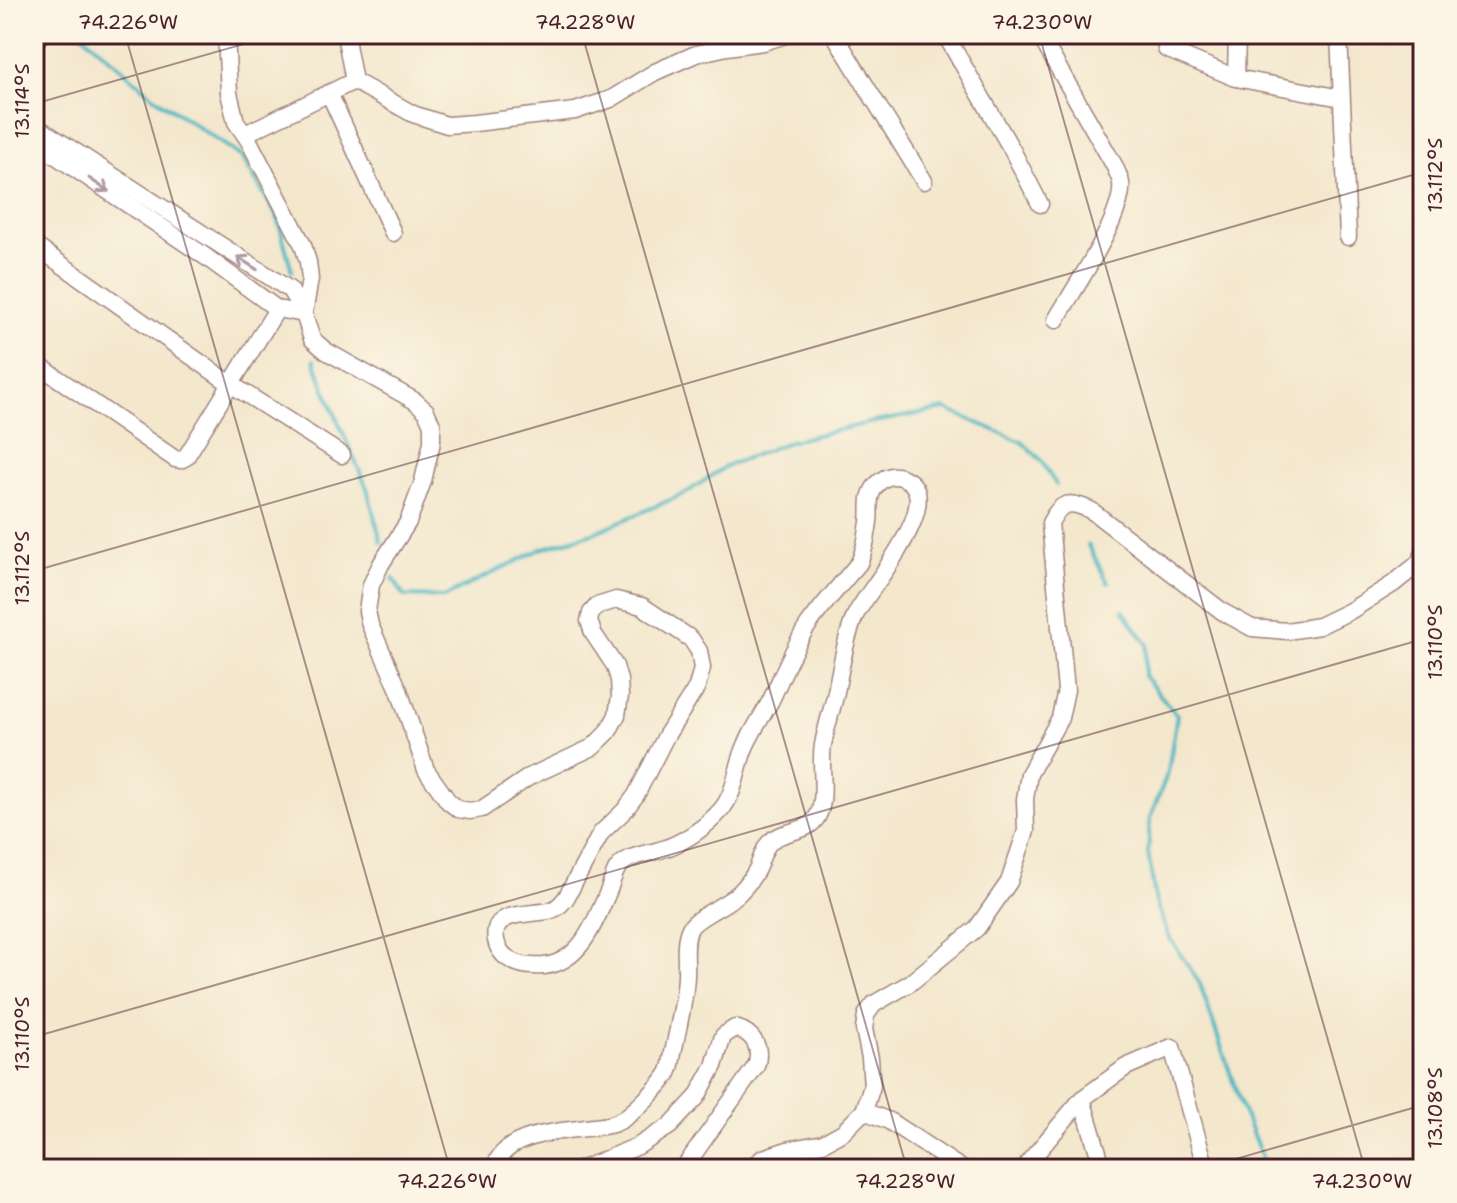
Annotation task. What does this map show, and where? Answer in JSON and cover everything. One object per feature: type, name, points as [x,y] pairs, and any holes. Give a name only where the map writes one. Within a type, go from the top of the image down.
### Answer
[{"type":"street","points":[[34,44],[41,34]]},
{"type":"street","points":[[226,34],[229,93],[236,122],[306,253],[310,279],[304,314]]},
{"type":"street","points":[[345,34],[354,81],[413,114],[447,125],[575,111],[611,99],[655,72],[696,54],[789,34]]},
{"type":"street","points":[[834,34],[924,181]]},
{"type":"street","points":[[945,34],[1040,204]]},
{"type":"street","points":[[1039,34],[1121,182],[1119,202],[1106,233],[1056,320]]},
{"type":"street","points":[[1236,78],[1237,34]]},
{"type":"street","points":[[1339,34],[1348,237]]},
{"type":"street","points":[[1166,49],[1236,78],[1341,98]]},
{"type":"street","points":[[245,134],[354,81]]},
{"type":"street","points":[[329,93],[393,233]]},
{"type":"street","points":[[34,125],[290,290],[318,346],[415,401],[426,411],[432,425],[432,442],[423,481],[408,522],[371,585],[367,611],[376,640],[399,690],[426,770],[448,801],[458,809],[482,809],[529,777],[593,747],[608,732],[617,715],[620,696],[615,666],[593,633],[589,621],[597,606],[616,600],[642,606],[691,639],[699,651],[702,668],[697,687],[666,736],[636,795],[601,833],[566,898],[551,910],[522,913],[498,924],[495,935],[497,946],[505,958],[523,966],[546,966],[567,958],[588,934],[617,869],[624,862],[668,848],[705,826],[723,808],[733,790],[746,743],[763,716],[807,627],[859,563],[865,551],[870,497],[875,487],[882,479],[901,477],[916,492],[918,503],[909,533],[855,617],[823,745],[818,816],[810,825],[770,842],[756,871],[739,893],[689,929],[684,998],[669,1071],[660,1085],[623,1119],[611,1124],[546,1133],[516,1143],[499,1157],[495,1169]]},
{"type":"street","points":[[34,141],[277,309],[304,314]]},
{"type":"street","points":[[34,245],[232,385],[342,455]]},
{"type":"street","points":[[34,362],[180,460],[186,457],[277,309]]},
{"type":"street","points":[[749,1169],[763,1158],[823,1143],[843,1132],[864,1111],[872,1086],[864,1029],[866,1015],[874,1004],[910,983],[977,928],[1009,882],[1026,831],[1025,799],[1029,774],[1060,718],[1066,690],[1050,523],[1056,510],[1067,504],[1078,504],[1092,511],[1223,612],[1252,628],[1287,631],[1319,626],[1393,584],[1418,564],[1423,555]]},
{"type":"street","points":[[582,1169],[638,1146],[670,1126],[697,1097],[714,1066],[723,1036],[735,1028],[745,1031],[758,1048],[756,1066],[683,1169]]},
{"type":"street","points":[[1028,1163],[1082,1099],[1126,1067],[1172,1047],[1206,1169]]},
{"type":"street","points":[[1082,1099],[1103,1169]]},
{"type":"street","points":[[864,1111],[889,1121],[962,1169]]},
{"type":"waterway","points":[[82,34],[154,97],[242,157],[277,216],[292,271]]},
{"type":"waterway","points":[[314,360],[367,488],[381,542]]},
{"type":"waterway","points":[[393,578],[404,596],[444,597],[541,549],[596,532],[686,493],[726,466],[791,441],[945,409],[1022,442],[1040,459],[1056,485]]},
{"type":"waterway","points":[[1088,545],[1108,583]]},
{"type":"waterway","points":[[1123,610],[1147,644],[1144,676],[1177,715],[1168,772],[1150,818],[1148,853],[1156,902],[1168,935],[1200,984],[1243,1111],[1267,1169]]}]
